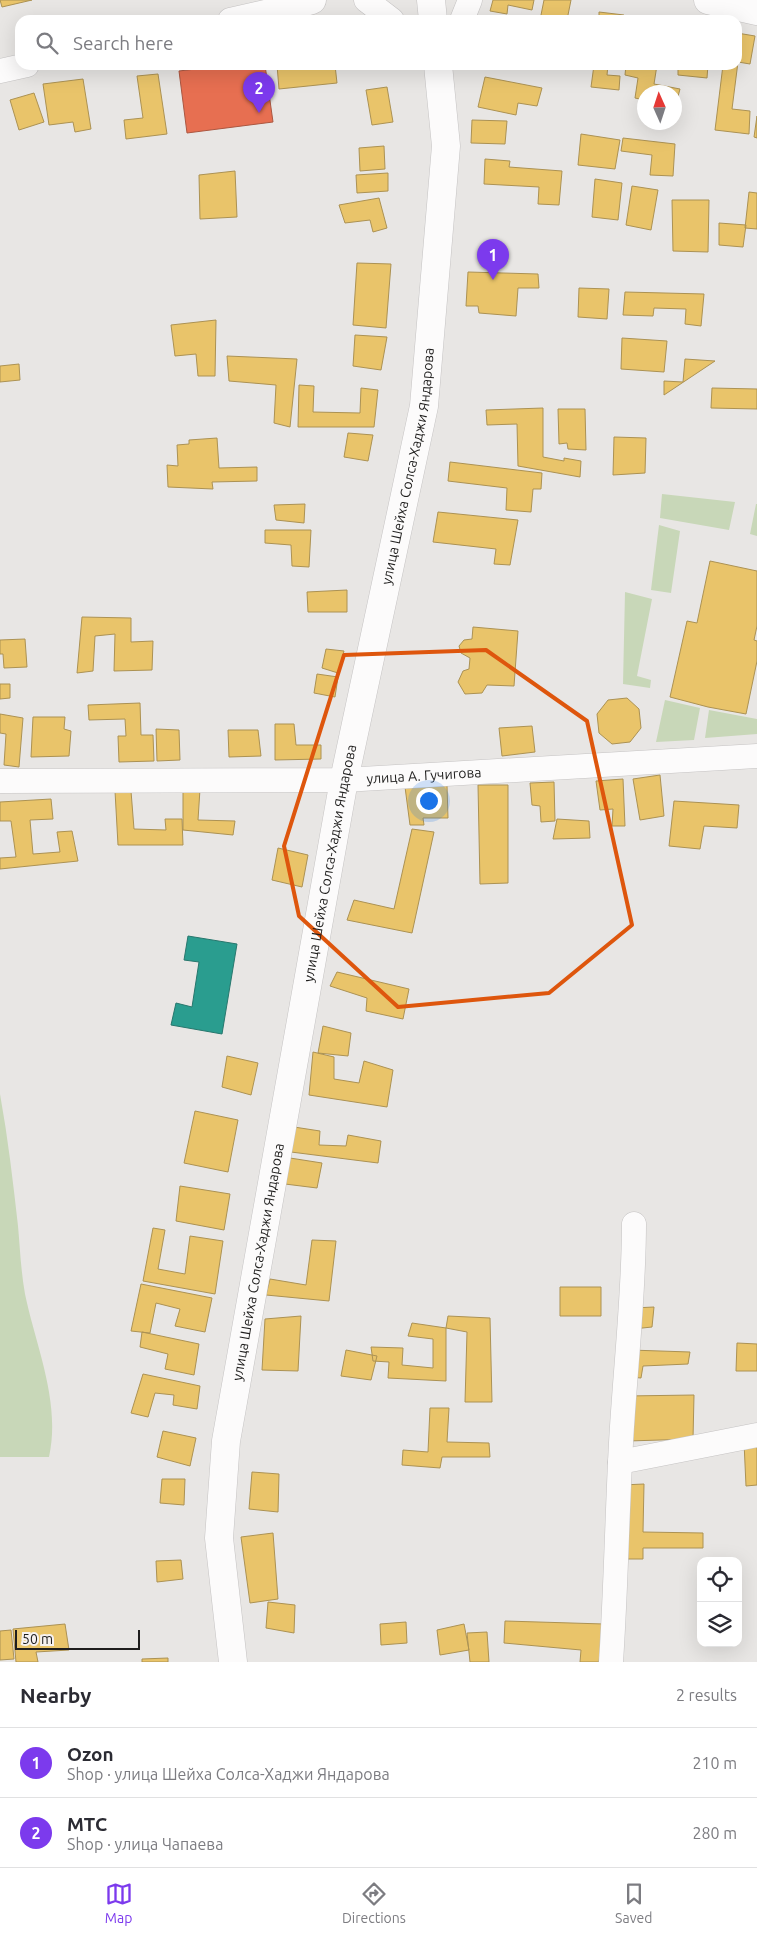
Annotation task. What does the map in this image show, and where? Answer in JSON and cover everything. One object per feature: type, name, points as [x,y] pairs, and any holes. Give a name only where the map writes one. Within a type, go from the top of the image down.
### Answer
[{"type":"main road","points":[[431,0],[432,15]]},
{"type":"main road","points":[[708,0],[757,11]]},
{"type":"main road","name":"улица Шейха Солса-Хаджи Яндарова","points":[[233,1662],[219,1538],[226,1441],[344,780],[424,406],[446,146],[438,70]]},
{"type":"street","points":[[366,0],[386,15]]},
{"type":"street","points":[[464,15],[470,0]]},
{"type":"street","points":[[248,15],[295,2]]},
{"type":"street","points":[[0,71],[15,68]]},
{"type":"street","points":[[427,70],[441,95]]},
{"type":"street","points":[[441,95],[448,70]]},
{"type":"street","name":"улица А. Гучигова","points":[[0,781],[344,780],[757,756]]},
{"type":"street","points":[[611,1662],[620,1462],[634,1276],[634,1224]]},
{"type":"street","points":[[620,1462],[757,1435]]},
{"type":"highlighted area","points":[[486,650],[587,721],[632,925],[549,993],[398,1007],[299,916],[284,846],[344,655]]},
{"type":"green space","points":[[662,494],[735,502],[729,530],[660,518]]},
{"type":"green space","points":[[757,504],[757,536],[750,534]]},
{"type":"green space","points":[[659,525],[680,531],[671,593],[651,590]]},
{"type":"green space","points":[[625,592],[652,599],[637,676],[651,680],[650,688],[623,684]]},
{"type":"green space","points":[[665,700],[700,708],[694,740],[656,742]]},
{"type":"green space","points":[[709,710],[757,719],[757,734],[705,738]]},
{"type":"green space","points":[[0,1094],[12,1176],[25,1294],[50,1395],[52,1436],[49,1457],[0,1457]]},
{"type":"building: Homes","points":[[0,0],[32,0],[2,7]]},
{"type":"building: Homes","points":[[493,0],[534,0],[532,10],[508,5],[507,14],[490,11]]},
{"type":"building: Homes","points":[[544,0],[571,0],[568,15],[541,15]]},
{"type":"building: Homes","points":[[599,12],[624,15],[599,15]]},
{"type":"building: Homes","points":[[742,34],[755,36],[750,64],[742,63]]},
{"type":"building: Homes","points":[[277,70],[336,70],[337,83],[279,89]]},
{"type":"building: Homes","points":[[593,70],[608,70],[607,75],[620,76],[619,90],[591,87]]},
{"type":"building: Homes","points":[[626,70],[656,70],[654,84],[659,85],[637,85],[637,98],[635,98],[638,78],[625,75]]},
{"type":"building: Homes","points":[[678,70],[708,70],[707,78],[678,75]]},
{"type":"building: Homes","points":[[722,70],[737,70],[732,109],[750,111],[749,134],[715,130]]},
{"type":"building: Homes","points":[[158,74],[167,134],[126,139],[124,120],[143,118],[137,76]]},
{"type":"building: Homes","points":[[485,77],[542,88],[537,106],[518,103],[516,115],[478,107]]},
{"type":"building: Homes","points":[[83,79],[91,129],[75,132],[73,122],[49,125],[43,84]]},
{"type":"building: Homes","points":[[387,87],[393,122],[372,125],[366,90]]},
{"type":"building: Homes","points":[[34,93],[44,122],[19,130],[10,100]]},
{"type":"building: Homes","points":[[757,116],[757,138],[754,137]]},
{"type":"building: Homes","points":[[472,120],[507,121],[505,144],[471,143]]},
{"type":"building: Homes","points":[[581,134],[620,140],[615,169],[578,165]]},
{"type":"building: Homes","points":[[623,138],[675,144],[673,176],[650,175],[652,155],[621,151]]},
{"type":"building: Homes","points":[[384,146],[385,169],[360,171],[359,148]]},
{"type":"building: Homes","points":[[485,159],[510,161],[509,167],[562,171],[559,205],[538,204],[539,187],[484,184]]},
{"type":"building: Homes","points":[[235,171],[237,217],[200,219],[199,175]]},
{"type":"building: Homes","points":[[388,173],[388,191],[357,193],[356,175]]},
{"type":"building: Homes","points":[[595,179],[622,183],[618,220],[592,217]]},
{"type":"building: Homes","points":[[632,186],[658,190],[651,230],[626,225]]},
{"type":"building: Homes","points":[[749,192],[757,193],[757,229],[745,228]]},
{"type":"building: Homes","points":[[379,198],[387,228],[373,232],[370,220],[345,223],[339,205]]},
{"type":"building: Homes","points":[[672,200],[709,200],[708,252],[673,251]]},
{"type":"building: Homes","points":[[719,223],[746,225],[743,247],[719,245]]},
{"type":"building: Homes","points":[[357,263],[391,264],[386,328],[353,325]]},
{"type":"building: Homes","points":[[468,272],[538,274],[539,288],[518,288],[516,316],[479,313],[478,306],[466,306]]},
{"type":"building: Homes","points":[[579,288],[609,289],[607,319],[578,317]]},
{"type":"building: Homes","points":[[625,292],[704,294],[701,326],[685,324],[686,309],[654,308],[653,316],[623,315]]},
{"type":"building: Homes","points":[[216,320],[215,376],[198,376],[196,354],[175,356],[171,325]]},
{"type":"building: Homes","points":[[355,335],[387,337],[381,370],[353,366]]},
{"type":"building: Homes","points":[[622,338],[667,341],[664,372],[621,369]]},
{"type":"building: Homes","points":[[227,356],[297,359],[290,427],[274,423],[276,385],[229,381]]},
{"type":"building: Homes","points":[[685,359],[715,361],[664,395],[664,381],[683,382]]},
{"type":"building: Homes","points":[[19,364],[20,380],[0,382],[0,366]]},
{"type":"building: Homes","points":[[299,385],[314,386],[313,412],[360,413],[361,388],[378,390],[374,427],[298,427]]},
{"type":"building: Homes","points":[[712,388],[757,389],[757,409],[711,408]]},
{"type":"building: Homes","points":[[543,408],[543,457],[564,461],[564,458],[581,461],[580,477],[518,466],[517,424],[487,425],[486,410]]},
{"type":"building: Homes","points":[[558,409],[585,409],[586,450],[568,449],[567,443],[559,444]]},
{"type":"building: Homes","points":[[348,433],[373,435],[368,461],[344,457]]},
{"type":"building: Homes","points":[[614,437],[646,438],[645,473],[613,475]]},
{"type":"building: Homes","points":[[217,438],[219,468],[257,467],[257,481],[212,482],[213,489],[168,487],[167,465],[178,466],[177,445],[189,444],[189,440]]},
{"type":"building: Homes","points":[[450,462],[542,473],[541,489],[533,489],[531,512],[506,510],[507,488],[448,481]]},
{"type":"building: Homes","points":[[305,504],[304,523],[276,520],[274,505]]},
{"type":"building: Homes","points":[[438,512],[518,520],[510,565],[494,564],[496,549],[433,542]]},
{"type":"building: Homes","points":[[265,530],[311,530],[309,567],[292,566],[291,545],[265,543]]},
{"type":"building: Homes","points":[[710,561],[757,571],[757,626],[754,640],[757,641],[757,661],[746,714],[670,697],[687,621],[697,623]]},
{"type":"building: Homes","points":[[347,590],[347,612],[308,612],[307,592]]},
{"type":"building: Homes","points":[[82,617],[131,618],[131,642],[153,641],[152,670],[114,671],[115,634],[95,636],[93,671],[77,673]]},
{"type":"building: Homes","points":[[473,627],[518,631],[514,686],[487,685],[482,693],[465,694],[458,682],[463,671],[469,669],[470,658],[461,653],[459,646],[464,640],[472,639]]},
{"type":"building: Homes","points":[[25,639],[27,667],[4,668],[3,654],[0,654],[0,640]]},
{"type":"building: Homes","points":[[326,649],[344,651],[338,673],[322,668]]},
{"type":"building: Homes","points":[[317,674],[338,677],[335,697],[314,693]]},
{"type":"building: Homes","points":[[0,684],[10,684],[10,698],[0,699]]},
{"type":"building: Homes","points":[[627,698],[639,709],[641,728],[630,742],[612,744],[599,733],[597,714],[608,700]]},
{"type":"building: Homes","points":[[140,703],[141,735],[153,735],[154,761],[119,762],[118,736],[126,736],[125,719],[89,720],[88,705]]},
{"type":"building: Homes","points":[[0,714],[23,718],[19,767],[4,765],[6,734],[0,733]]},
{"type":"building: Homes","points":[[33,717],[65,717],[64,729],[71,731],[69,756],[31,757]]},
{"type":"building: Homes","points":[[275,724],[294,724],[296,745],[321,745],[321,759],[275,760]]},
{"type":"building: Homes","points":[[532,726],[535,752],[502,756],[499,728]]},
{"type":"building: Homes","points":[[156,729],[179,730],[180,760],[157,761]]},
{"type":"building: Homes","points":[[228,730],[258,730],[261,756],[229,757]]},
{"type":"building: Homes","points":[[660,775],[664,816],[640,820],[633,779]]},
{"type":"building: Homes","points":[[623,779],[625,826],[612,826],[613,809],[600,810],[596,781]]},
{"type":"building: Homes","points":[[554,782],[555,821],[541,822],[540,806],[532,805],[530,783]]},
{"type":"building: Homes","points":[[447,785],[448,818],[423,818],[424,825],[410,825],[405,787]]},
{"type":"building: Homes","points":[[478,785],[508,785],[508,883],[480,884]]},
{"type":"building: Homes","points":[[183,789],[200,789],[198,820],[235,821],[233,835],[183,830]]},
{"type":"building: Homes","points":[[115,791],[131,791],[134,829],[166,830],[165,819],[182,819],[183,845],[118,845]]},
{"type":"building: Homes","points":[[51,799],[53,819],[30,820],[33,854],[60,852],[57,832],[72,831],[78,861],[0,869],[0,858],[16,857],[11,821],[0,821],[0,802]]},
{"type":"building: Homes","points":[[674,801],[739,805],[737,828],[704,826],[700,849],[669,846]]},
{"type":"building: Homes","points":[[557,819],[589,821],[590,838],[553,839]]},
{"type":"building: Homes","points":[[412,829],[434,832],[412,933],[347,920],[354,900],[394,909]]},
{"type":"building: Homes","points":[[278,848],[308,855],[302,887],[272,880]]},
{"type":"building: Homes","points":[[337,972],[409,989],[403,1019],[366,1011],[367,998],[330,986]]},
{"type":"building: Homes","points":[[323,1026],[351,1033],[348,1056],[318,1053]]},
{"type":"building: Homes","points":[[313,1052],[334,1057],[334,1079],[359,1083],[364,1061],[393,1070],[387,1107],[309,1095]]},
{"type":"building: Homes","points":[[227,1056],[258,1063],[251,1095],[222,1087]]},
{"type":"building: Homes","points":[[195,1111],[238,1120],[228,1172],[184,1163]]},
{"type":"building: Homes","points":[[294,1127],[320,1131],[319,1145],[346,1146],[348,1135],[381,1141],[378,1163],[291,1152]]},
{"type":"building: Homes","points":[[290,1158],[322,1163],[317,1188],[285,1184]]},
{"type":"building: Homes","points":[[180,1186],[230,1194],[224,1230],[176,1221]]},
{"type":"building: Homes","points":[[153,1228],[165,1230],[158,1269],[185,1274],[190,1236],[223,1241],[215,1294],[143,1281]]},
{"type":"building: Homes","points":[[312,1240],[336,1241],[329,1301],[266,1295],[270,1279],[306,1285]]},
{"type":"building: Homes","points":[[141,1284],[212,1298],[205,1332],[175,1326],[180,1309],[156,1303],[150,1333],[131,1331]]},
{"type":"building: Homes","points":[[560,1287],[601,1287],[601,1316],[560,1316]]},
{"type":"building: Homes","points":[[654,1307],[652,1327],[633,1329],[633,1308]]},
{"type":"building: Homes","points":[[301,1316],[298,1371],[262,1370],[265,1319]]},
{"type":"building: Homes","points":[[448,1316],[490,1318],[492,1402],[465,1402],[467,1332],[446,1328]]},
{"type":"building: Homes","points":[[412,1323],[446,1328],[446,1381],[388,1378],[389,1362],[373,1361],[371,1347],[403,1348],[402,1365],[433,1368],[433,1339],[408,1336]]},
{"type":"building: Homes","points":[[142,1332],[199,1344],[194,1375],[165,1369],[168,1354],[140,1347]]},
{"type":"building: Homes","points":[[737,1343],[757,1344],[757,1371],[736,1371]]},
{"type":"building: Homes","points":[[346,1350],[377,1356],[371,1380],[341,1376]]},
{"type":"building: Homes","points":[[630,1350],[690,1352],[688,1364],[643,1366],[641,1378],[630,1377]]},
{"type":"building: Homes","points":[[143,1374],[200,1386],[197,1409],[173,1405],[174,1395],[155,1393],[148,1417],[131,1413]]},
{"type":"building: Homes","points":[[694,1395],[693,1439],[628,1441],[626,1396]]},
{"type":"building: Homes","points":[[430,1408],[449,1408],[447,1442],[489,1443],[490,1457],[442,1457],[440,1468],[402,1465],[403,1450],[428,1452]]},
{"type":"building: Homes","points":[[163,1431],[196,1438],[190,1466],[157,1457]]},
{"type":"building: Homes","points":[[757,1441],[757,1485],[746,1486],[744,1442]]},
{"type":"building: Homes","points":[[252,1472],[279,1474],[278,1512],[249,1509]]},
{"type":"building: Homes","points":[[162,1479],[185,1479],[184,1505],[160,1503]]},
{"type":"building: Homes","points":[[644,1484],[643,1532],[703,1533],[703,1548],[643,1548],[643,1559],[623,1559],[622,1485]]},
{"type":"building: Homes","points":[[273,1533],[278,1599],[250,1603],[241,1537]]},
{"type":"building: Homes","points":[[181,1560],[183,1579],[157,1582],[156,1561]]},
{"type":"building: Homes","points":[[268,1602],[295,1605],[294,1633],[266,1628]]},
{"type":"building: Homes","points":[[505,1621],[604,1624],[599,1662],[580,1662],[581,1650],[504,1643]]},
{"type":"building: Homes","points":[[406,1622],[407,1643],[381,1645],[380,1624]]},
{"type":"building: Homes","points":[[65,1624],[69,1650],[36,1652],[38,1662],[16,1662],[13,1629]]},
{"type":"building: Homes","points":[[464,1624],[469,1650],[440,1655],[437,1630]]},
{"type":"building: Homes","points":[[11,1630],[14,1659],[0,1660],[0,1631]]},
{"type":"building: Homes","points":[[487,1632],[489,1662],[470,1662],[467,1633]]},
{"type":"building: Homes","points":[[168,1658],[168,1662],[142,1662],[142,1659]]},
{"type":"building: Shops","points":[[266,70],[273,122],[187,133],[179,71]]},
{"type":"building: Schools","points":[[188,936],[237,944],[222,1034],[171,1025],[176,1003],[192,1007],[199,962],[184,960]]},
{"type":"place","name":"МТС","points":[[259,113]]},
{"type":"place","name":"Ozon","points":[[493,280]]}]
